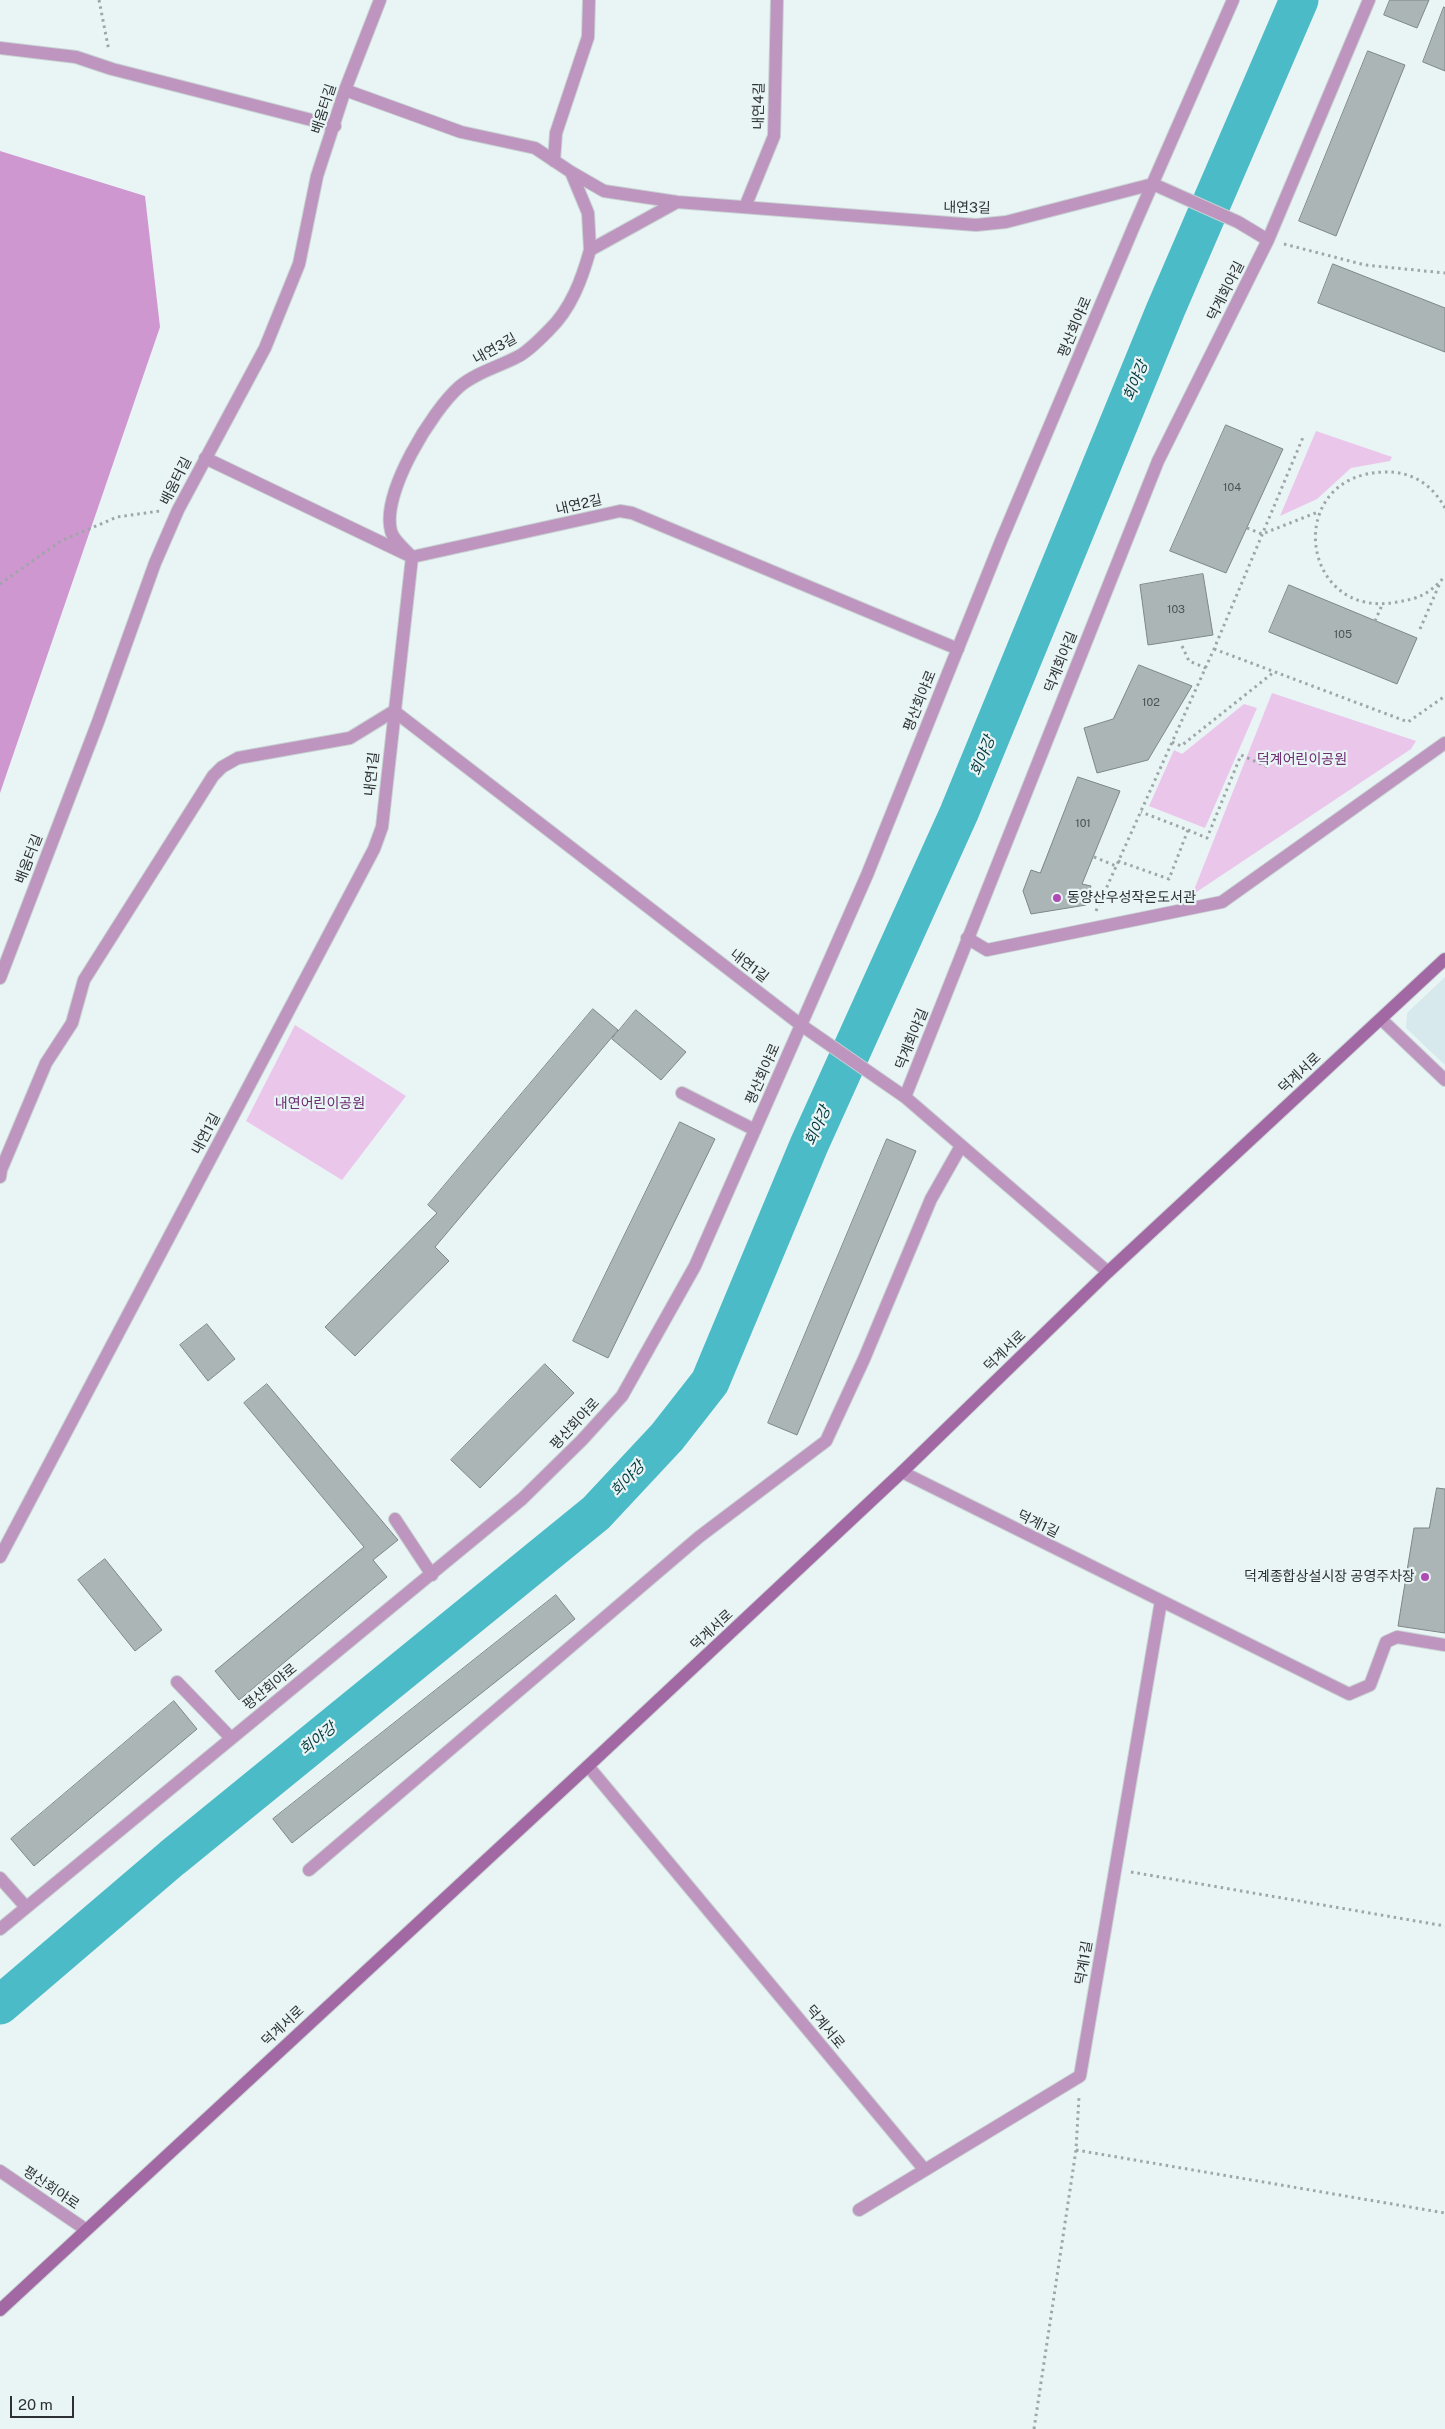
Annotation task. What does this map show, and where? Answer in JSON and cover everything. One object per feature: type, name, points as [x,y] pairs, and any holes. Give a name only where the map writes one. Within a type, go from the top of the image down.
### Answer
[{"type":"street","name":"배움터길","points":[[0,978],[94,731],[155,563],[178,510],[265,348],[299,264],[317,176],[335,126],[345,90],[380,0]]},
{"type":"street","points":[[554,161],[556,133],[588,37],[589,0]]},
{"type":"street","name":"내연4길","points":[[745,207],[774,136],[777,0]]},
{"type":"street","name":"평산회야로","points":[[0,1929],[522,1499],[582,1440],[622,1396],[695,1266],[867,875],[1005,532],[1233,0]]},
{"type":"street","name":"덕계회야길","points":[[905,1097],[1158,461],[1268,240],[1369,0]]},
{"type":"street","points":[[0,48],[76,57],[112,69],[335,126]]},
{"type":"street","name":"내연3길","points":[[345,90],[460,132],[535,148],[604,191],[677,202],[976,225],[1006,222],[1153,184]]},
{"type":"street","name":"내연3길","points":[[412,558],[391,532],[390,511],[396,484],[422,437],[437,413],[460,386],[484,372],[519,356],[550,329],[567,307],[582,278],[590,250],[588,213],[571,172]]},
{"type":"street","points":[[1153,184],[1238,222],[1268,240]]},
{"type":"street","points":[[590,250],[677,202]]},
{"type":"street","points":[[205,458],[412,558]]},
{"type":"street","name":"내연2길","points":[[412,558],[620,511],[632,513],[958,649]]},
{"type":"street","name":"내연1길","points":[[0,1557],[374,849],[382,827],[412,558]]},
{"type":"street","name":"내연1길","points":[[394,711],[801,1025],[905,1097]]},
{"type":"street","name":"내연1길","points":[[0,1178],[46,1063],[72,1023],[84,980],[213,776],[222,767],[238,758],[350,738],[394,711]]},
{"type":"street","points":[[968,938],[987,950],[1222,902],[1445,743]]},
{"type":"street","name":"덕계서로","points":[[0,2310],[85,2229],[588,1766],[902,1472],[1108,1272],[1445,959]]},
{"type":"street","points":[[1381,1019],[1445,1080]]},
{"type":"street","points":[[682,1092],[755,1130]]},
{"type":"street","points":[[905,1097],[1108,1272]]},
{"type":"street","points":[[309,1870],[699,1537],[826,1441],[864,1359],[931,1199],[961,1146]]},
{"type":"street","name":"덕계1길","points":[[902,1472],[1349,1694],[1370,1685],[1386,1642],[1397,1636],[1445,1645]]},
{"type":"street","points":[[395,1519],[432,1575]]},
{"type":"street","name":"덕계1길","points":[[1080,2076],[1161,1601]]},
{"type":"street","points":[[177,1682],[231,1738]]},
{"type":"street","name":"덕계서로","points":[[588,1766],[924,2169]]},
{"type":"street","points":[[0,1878],[26,1907]]},
{"type":"street","points":[[859,2210],[1080,2076]]},
{"type":"street","name":"평산회야로","points":[[0,2171],[85,2229]]},
{"type":"path","points":[[99,0],[112,69]]},
{"type":"path","points":[[1268,240],[1365,265],[1445,273]]},
{"type":"path","points":[[1094,914],[1206,668],[1304,435]]},
{"type":"path","points":[[1445,508],[1437,494],[1416,477],[1385,472],[1364,475],[1337,486],[1318,512],[1315,533],[1320,568],[1338,591],[1358,601],[1382,605],[1431,592],[1445,576]]},
{"type":"path","points":[[0,584],[69,537],[117,517],[148,511],[178,510]]},
{"type":"path","points":[[1247,528],[1262,534],[1318,512]]},
{"type":"path","points":[[1420,629],[1441,580]]},
{"type":"path","points":[[1375,621],[1382,605]]},
{"type":"path","points":[[1182,646],[1189,661],[1206,668]]},
{"type":"path","points":[[1214,649],[1408,722],[1445,696]]},
{"type":"path","points":[[1172,742],[1181,746],[1275,672]]},
{"type":"path","points":[[1141,812],[1207,838],[1241,755],[1270,768]]},
{"type":"path","points":[[1118,861],[1169,879],[1188,830]]},
{"type":"path","points":[[1094,857],[1116,866]]},
{"type":"path","points":[[1115,1870],[1445,1926]]},
{"type":"path","points":[[1034,2429],[1076,2150],[1080,2076]]},
{"type":"path","points":[[1076,2150],[1445,2213]]},
{"type":"shaded area","points":[[0,151],[145,196],[160,327],[0,793]]},
{"type":"shaded area","points":[[1445,977],[1445,1065],[1406,1028],[1407,1013]]},
{"type":"green space","points":[[1316,431],[1392,457],[1390,461],[1351,468],[1317,499],[1280,516]]},
{"type":"green space","name":"덕계어린이공원","points":[[1272,693],[1416,741],[1411,749],[1192,895]]},
{"type":"green space","points":[[1244,704],[1257,708],[1205,828],[1149,806],[1174,750],[1182,754]]},
{"type":"green space","name":"내연어린이공원","points":[[295,1025],[406,1096],[342,1180],[246,1121]]},
{"type":"building","points":[[1390,0],[1429,0],[1417,28],[1384,15]]},
{"type":"building","points":[[1445,8],[1445,71],[1423,62]]},
{"type":"building","points":[[1368,51],[1405,65],[1336,236],[1299,221]]},
{"type":"building","points":[[1333,264],[1445,308],[1445,352],[1318,303]]},
{"type":"building","points":[[1226,425],[1283,449],[1226,573],[1170,551]]},
{"type":"building","points":[[1203,574],[1213,635],[1148,645],[1140,585]]},
{"type":"building","points":[[1289,585],[1417,638],[1397,684],[1269,632]]},
{"type":"building","points":[[1139,665],[1192,686],[1148,760],[1097,773],[1084,728],[1113,719]]},
{"type":"building","points":[[1078,777],[1120,791],[1082,884],[1091,886],[1086,905],[1031,914],[1023,891],[1031,870],[1040,873]]},
{"type":"building","points":[[593,1009],[618,1030],[435,1247],[449,1261],[355,1356],[325,1327],[437,1213],[428,1205]]},
{"type":"building","points":[[636,1010],[686,1052],[661,1080],[612,1039]]},
{"type":"building","points":[[680,1122],[715,1139],[608,1358],[573,1341]]},
{"type":"building","points":[[887,1139],[916,1151],[797,1435],[768,1423]]},
{"type":"building","points":[[207,1324],[235,1359],[208,1381],[180,1345]]},
{"type":"building","points":[[545,1364],[574,1393],[480,1488],[451,1460]]},
{"type":"building","points":[[267,1384],[398,1540],[373,1560],[387,1577],[239,1700],[215,1671],[364,1547],[244,1403]]},
{"type":"building","name":"덕계종합상설시장 공영주차장","points":[[1437,1488],[1445,1489],[1445,1633],[1398,1626],[1414,1528],[1429,1528]]},
{"type":"building","points":[[105,1559],[162,1630],[135,1651],[78,1580]]},
{"type":"building","points":[[556,1595],[575,1619],[292,1843],[273,1819]]},
{"type":"building","points":[[174,1701],[197,1729],[34,1866],[11,1839]]},
{"type":"waterway","name":"회야강","points":[[0,2005],[172,1858],[596,1513],[667,1437],[710,1382],[809,1145],[959,813],[1165,311],[1299,0]]},
{"type":"place","name":"동양산우성작은도서관","points":[[1057,898]]},
{"type":"place","name":"덕계종합상설시장 공영주차장","points":[[1425,1577]]}]
